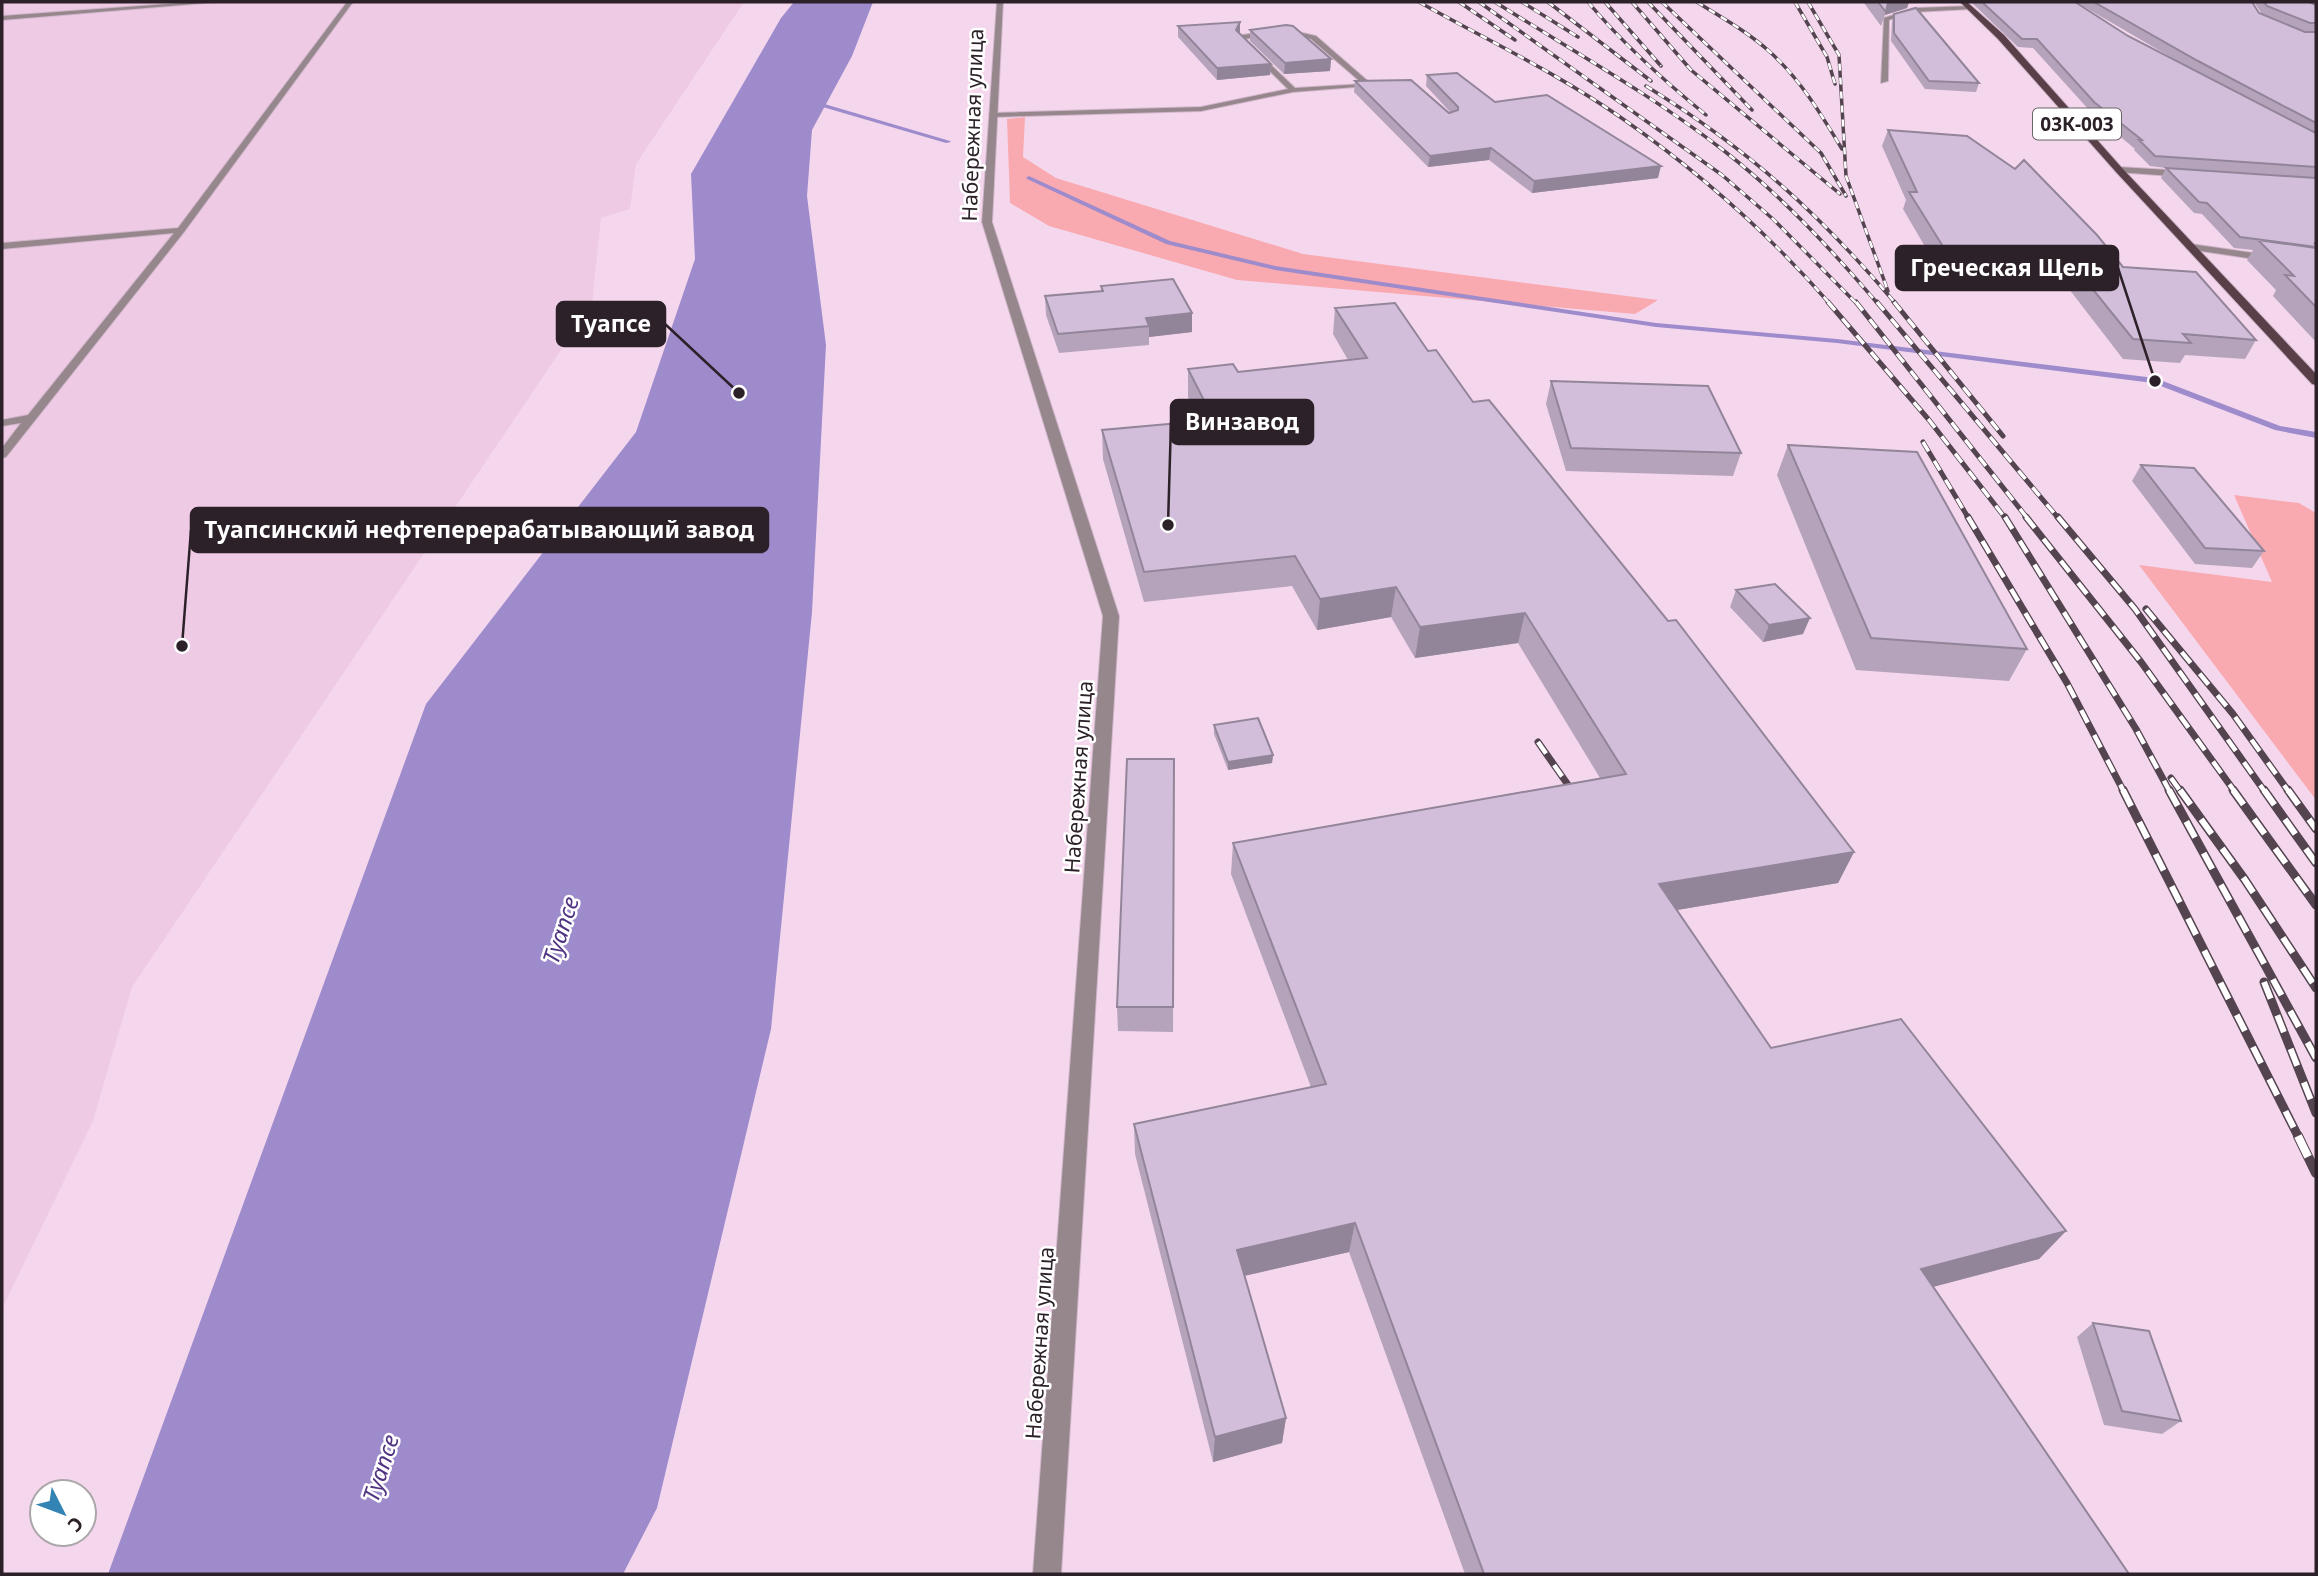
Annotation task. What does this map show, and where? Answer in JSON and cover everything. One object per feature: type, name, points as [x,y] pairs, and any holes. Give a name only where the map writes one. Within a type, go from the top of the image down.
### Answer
[{"type":"main road","name":"03К-003","points":[[1967,5],[2001,37],[2119,170],[2316,381]]},
{"type":"street","name":"Набережная улица","points":[[1000,2],[987,222],[1111,616],[1047,1574]]},
{"type":"street","points":[[2119,170],[2198,175]]},
{"type":"street","points":[[2191,247],[2316,265]]},
{"type":"lane","points":[[2,18],[215,2]]},
{"type":"lane","points":[[2,455],[181,230],[350,2]]},
{"type":"lane","points":[[1884,81],[1886,19],[1890,15],[1967,5]]},
{"type":"lane","points":[[1293,90],[1240,39],[1294,30],[1315,36],[1368,85]]},
{"type":"lane","points":[[993,114],[1201,109],[1293,90],[1391,85]]},
{"type":"lane","points":[[2,246],[181,230]]},
{"type":"lane","points":[[2,423],[32,418]]},
{"type":"shaded area","points":[[2,2],[744,2],[636,164],[630,209],[601,218],[592,304],[132,987],[93,1121],[2,1309]]},
{"type":"shaded area","points":[[1025,117],[1023,157],[1056,178],[1303,254],[1658,300],[1635,314],[1237,280],[1049,226],[1010,203],[1007,119]]},
{"type":"shaded area","points":[[2234,495],[2299,503],[2316,513],[2316,800],[2139,565],[2272,582]]},
{"type":"water","points":[[794,2],[873,2],[852,56],[812,130],[807,196],[826,345],[812,612],[771,1029],[657,1508],[623,1574],[108,1574],[426,704],[636,432],[695,259],[691,174],[781,18]]},
{"type":"building","points":[[1878,2],[1888,2],[1886,12]]},
{"type":"building","points":[[1982,2],[2075,2],[2128,36],[2316,133],[2316,167],[2155,156],[2139,140],[2142,140],[2094,102],[2037,39],[2022,39]]},
{"type":"building","points":[[2094,2],[2252,2],[2259,13],[2305,32],[2316,32],[2316,123],[2198,61]]},
{"type":"building","points":[[2264,2],[2309,2],[2316,5],[2316,23],[2267,6]]},
{"type":"building","points":[[1916,8],[1979,83],[1929,81],[1894,33],[1894,14]]},
{"type":"building","points":[[1240,22],[1236,30],[1271,64],[1217,68],[1178,26]]},
{"type":"building","points":[[1293,26],[1331,59],[1285,63],[1250,30]]},
{"type":"building","points":[[1457,73],[1495,102],[1547,95],[1661,166],[1534,181],[1491,148],[1430,156],[1355,81],[1411,80],[1449,113],[1458,110],[1458,107],[1427,75]]},
{"type":"building","points":[[1888,130],[1967,136],[2015,169],[2024,160],[2097,235],[2123,267],[2196,272],[2256,340],[2183,334],[2191,343],[2133,339],[2078,271],[1952,261],[1909,192],[1917,192]]},
{"type":"building","points":[[2166,168],[2316,178],[2316,247],[2240,237],[2207,203],[2199,202]]},
{"type":"building","points":[[2258,240],[2316,248],[2316,307],[2285,275],[2294,276]]},
{"type":"building","points":[[1173,279],[1192,313],[1146,318],[1149,326],[1058,334],[1045,296],[1103,291],[1101,286]]},
{"type":"building","points":[[1395,303],[1428,351],[1436,350],[1473,402],[1489,400],[1668,621],[1676,620],[1854,852],[1659,884],[1771,1048],[1901,1019],[2066,1231],[1921,1269],[2129,1574],[1484,1574],[1355,1223],[1237,1250],[1286,1418],[1215,1437],[1134,1124],[1326,1084],[1233,843],[1626,774],[1525,613],[1420,627],[1396,587],[1320,599],[1295,556],[1144,572],[1102,430],[1214,420],[1188,369],[1233,364],[1238,372],[1367,358],[1335,308]]},
{"type":"building","points":[[1551,381],[1708,386],[1741,453],[1571,448]]},
{"type":"building","points":[[1788,445],[1917,452],[2027,649],[1871,638]]},
{"type":"building","points":[[2141,465],[2194,468],[2264,551],[2205,548]]},
{"type":"building","points":[[1775,584],[1810,618],[1769,625],[1736,590]]},
{"type":"building","points":[[1258,718],[1273,755],[1228,762],[1214,725]]},
{"type":"building","points":[[1127,759],[1174,759],[1173,1007],[1117,1007]]},
{"type":"building","points":[[2093,1323],[2149,1331],[2181,1421],[2122,1411]]},
{"type":"waterway","points":[[811,102],[948,142]]},
{"type":"waterway","points":[[1029,178],[1168,243],[1275,268],[1656,325],[1837,341],[2155,381],[2278,428],[2316,435]]},
{"type":"railway","points":[[1419,2],[1574,87],[1651,139],[1732,205],[1783,253],[1830,304]]},
{"type":"railway","points":[[1459,2],[1515,40]]},
{"type":"railway","points":[[1479,2],[1722,175],[1773,219],[1857,304]]},
{"type":"railway","points":[[1495,2],[1640,92],[1723,150],[1805,223],[1878,304]]},
{"type":"railway","points":[[1522,2],[1578,37]]},
{"type":"railway","points":[[1548,2],[1651,81]]},
{"type":"railway","points":[[1588,2],[1644,61],[1706,115]]},
{"type":"railway","points":[[1605,2],[1661,66]]},
{"type":"railway","points":[[1632,2],[1691,70],[1840,194]]},
{"type":"railway","points":[[1648,2],[1752,110]]},
{"type":"railway","points":[[1662,2],[1821,153],[1846,196]]},
{"type":"railway","points":[[1697,2],[1753,38],[1781,62],[1809,97],[1842,149]]},
{"type":"railway","points":[[1795,2],[1827,57],[1835,84]]},
{"type":"railway","points":[[1808,2],[1839,55],[1846,176],[1888,291]]},
{"type":"railway","points":[[1646,86],[1717,134],[1780,184],[1810,211],[1896,304]]},
{"type":"railway","points":[[1828,302],[1929,420],[2006,519]]},
{"type":"railway","points":[[1856,302],[2028,519]]},
{"type":"railway","points":[[1877,302],[2059,519]]},
{"type":"railway","points":[[1894,302],[2003,436]]},
{"type":"railway","points":[[1923,442],[1969,519]]},
{"type":"railway","points":[[1968,517],[2067,683],[2124,792]]},
{"type":"railway","points":[[2005,517],[2136,729],[2170,792]]},
{"type":"railway","points":[[2026,517],[2141,662],[2235,792]]},
{"type":"railway","points":[[2058,517],[2135,609],[2265,792]]},
{"type":"railway","points":[[2146,609],[2233,714],[2289,792]]},
{"type":"railway","points":[[1538,742],[1573,792]]},
{"type":"railway","points":[[2171,778],[2181,792]]},
{"type":"railway","points":[[1572,790],[1579,801]]},
{"type":"railway","points":[[2123,790],[2298,1137]]},
{"type":"railway","points":[[2169,790],[2316,1058]]},
{"type":"railway","points":[[2180,790],[2245,880],[2316,988]]},
{"type":"railway","points":[[2233,790],[2316,905]]},
{"type":"railway","points":[[2264,790],[2316,863]]},
{"type":"railway","points":[[2288,790],[2316,829]]},
{"type":"railway","points":[[2264,982],[2316,1113]]},
{"type":"railway","points":[[2298,1137],[2316,1173]]},
{"type":"place","name":"Греческая Щель","points":[[2155,381]]},
{"type":"place","name":"Туапсе","points":[[739,393]]},
{"type":"place","name":"Винзавод","points":[[1168,525]]},
{"type":"place","name":"Туапсинский нефтеперерабатывающий завод","points":[[182,646]]}]
